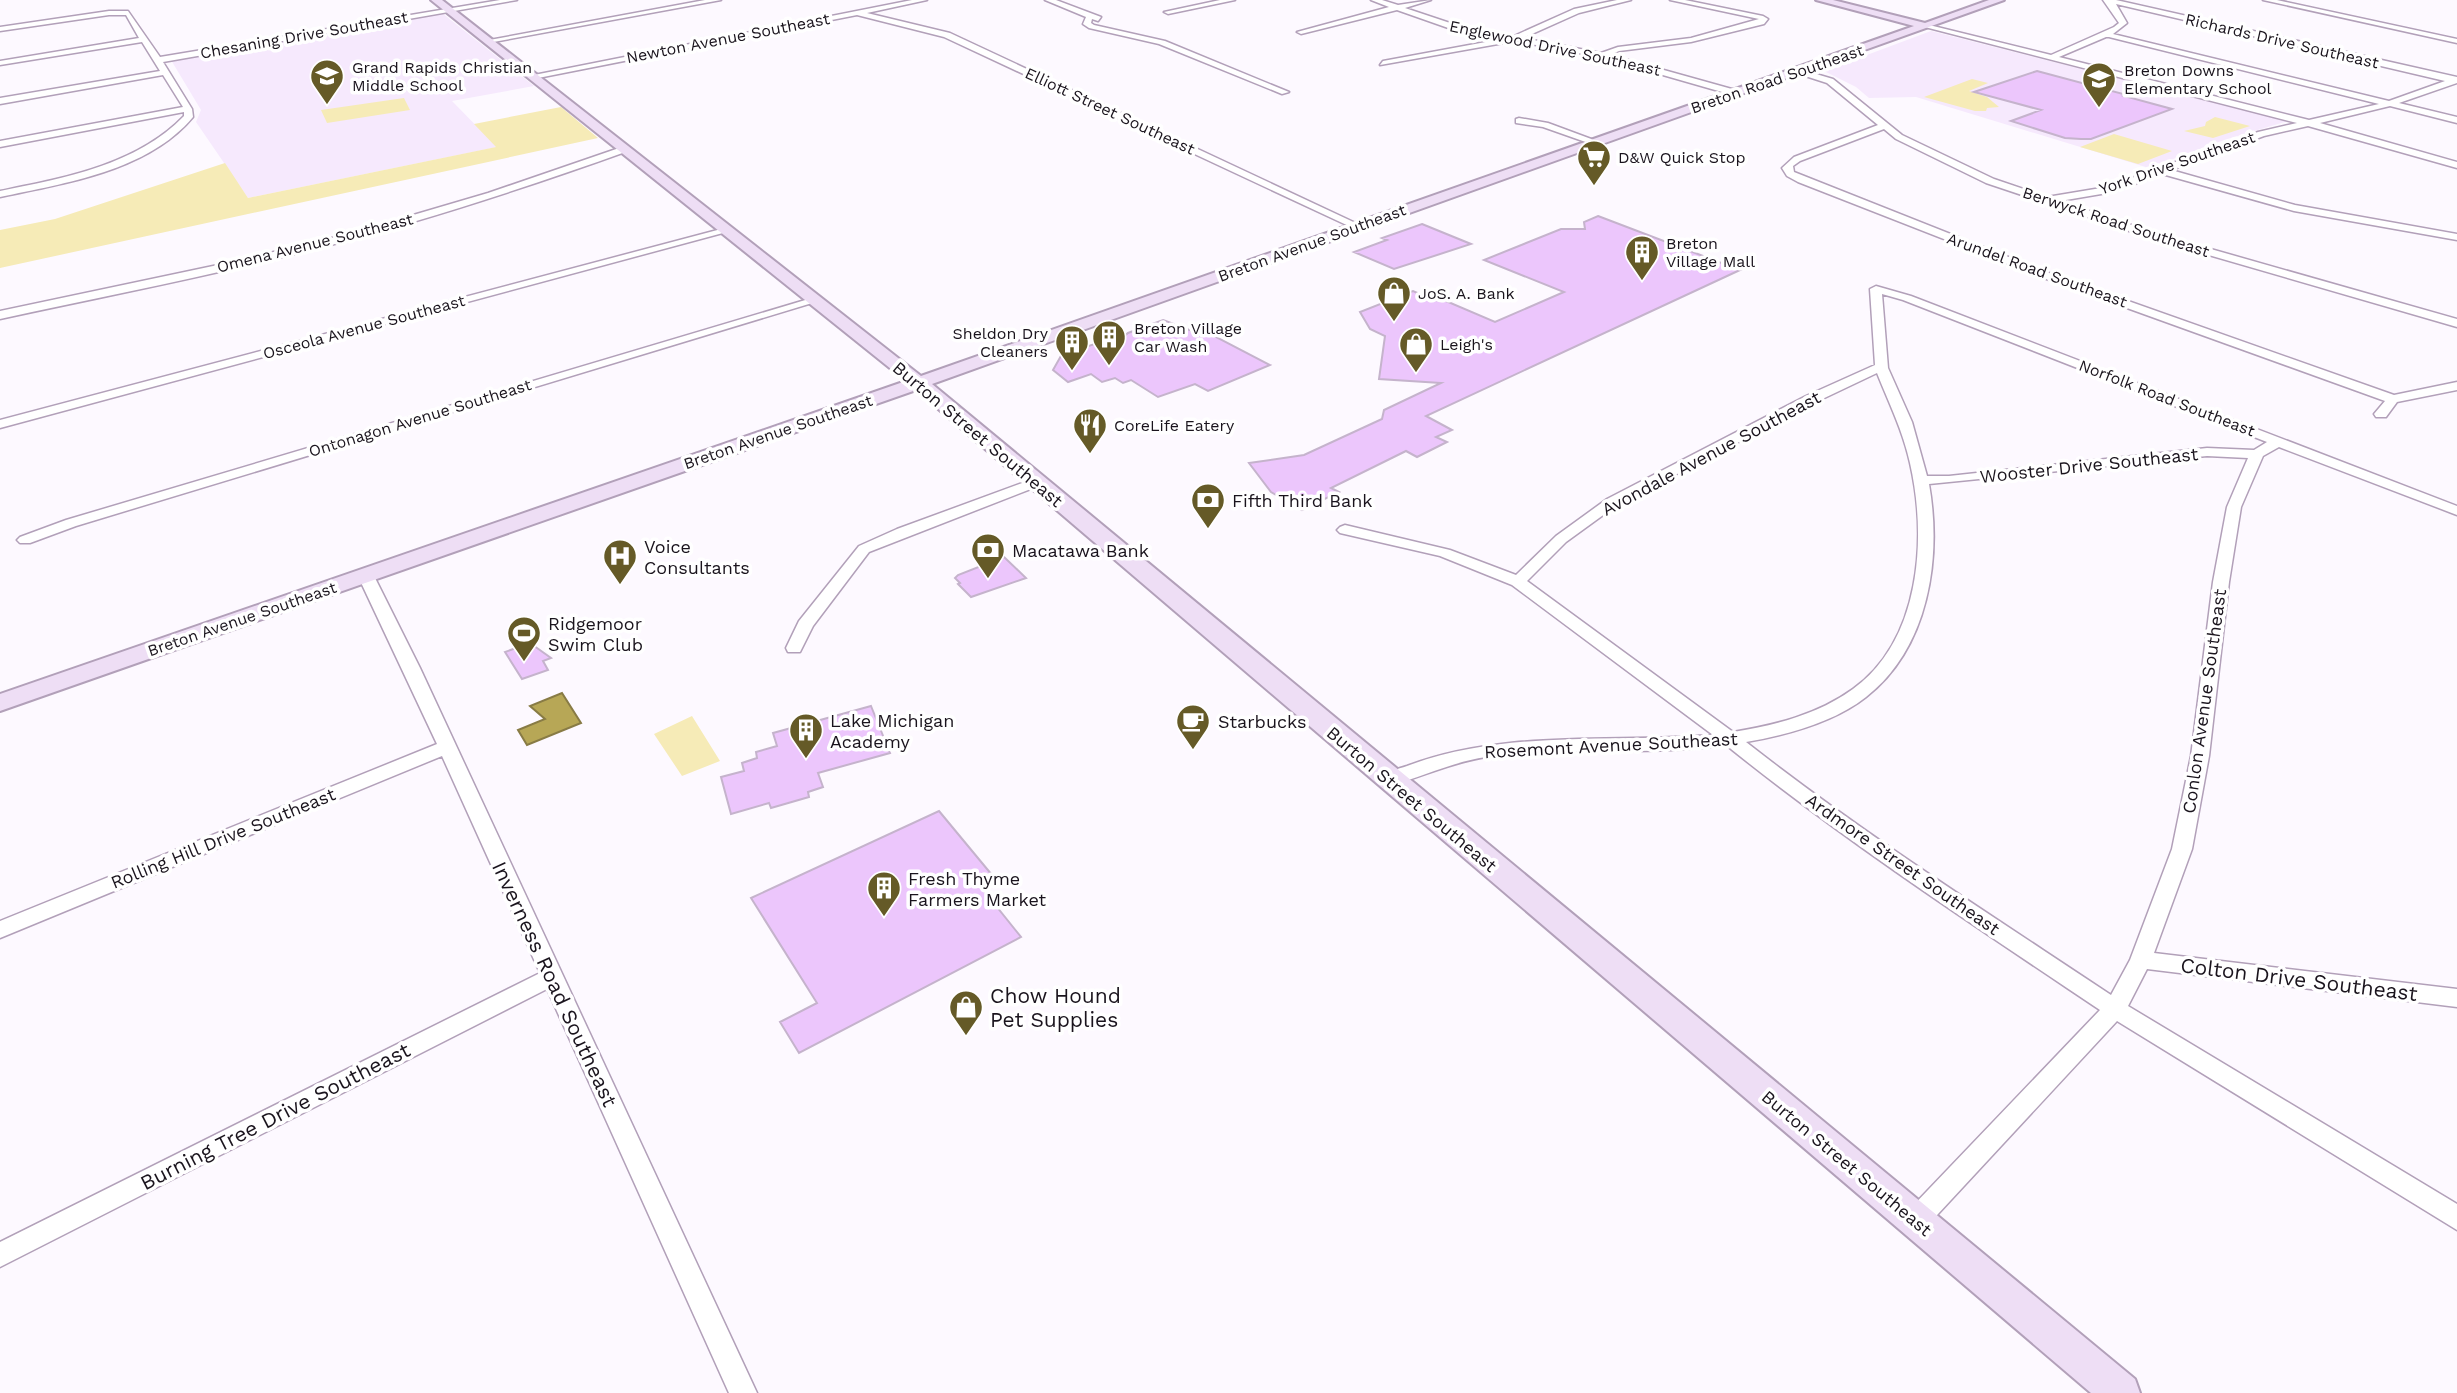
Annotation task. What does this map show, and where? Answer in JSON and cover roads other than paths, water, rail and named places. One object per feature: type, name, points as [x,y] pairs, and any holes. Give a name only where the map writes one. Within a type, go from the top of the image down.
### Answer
[{"type":"main road","name":"Burton Street Southeast","points":[[436,0],[919,383],[2121,1393]]},
{"type":"main road","points":[[1822,0],[1925,26]]},
{"type":"main road","name":"Breton Road Southeast","points":[[1554,158],[1999,0]]},
{"type":"main road","name":"Breton Avenue Southeast","points":[[0,703],[919,383],[1554,158]]},
{"type":"street","points":[[450,11],[513,0]]},
{"type":"street","points":[[488,41],[717,0]]},
{"type":"street","name":"Newton Avenue Southeast","points":[[533,76],[923,0]]},
{"type":"street","points":[[1049,0],[1089,18],[1105,20]]},
{"type":"street","points":[[1168,12],[1231,0]]},
{"type":"street","name":"Englewood Drive Southeast","points":[[1375,0],[1457,28],[1601,55],[1736,93]]},
{"type":"street","points":[[1301,32],[1427,0]]},
{"type":"street","points":[[1383,63],[1514,40],[1577,11],[1628,0]]},
{"type":"street","points":[[1601,55],[1618,49],[1691,40],[1764,19],[1674,0]]},
{"type":"street","points":[[2051,58],[2109,35],[2123,23],[2109,0]]},
{"type":"street","name":"Richards Drive Southeast","points":[[2109,0],[2456,80]]},
{"type":"street","points":[[2267,0],[2457,41]]},
{"type":"street","name":"Chesaning Drive Southeast","points":[[159,60],[450,11]]},
{"type":"street","points":[[0,29],[124,12],[132,15],[188,109],[189,117],[172,136],[135,156],[77,176],[0,194]]},
{"type":"street","name":"Elliott Street Southeast","points":[[858,13],[947,35],[1357,226]]},
{"type":"street","points":[[1089,18],[1087,24],[1090,27],[1122,27],[1285,92]]},
{"type":"street","points":[[1925,26],[2308,122],[2457,165]]},
{"type":"street","points":[[2109,35],[2457,120]]},
{"type":"street","points":[[0,63],[145,39]]},
{"type":"street","name":"Berwyck Road Southeast","points":[[1799,71],[1830,81],[1883,126],[1925,152],[1957,167],[2044,200],[2218,255],[2457,323]]},
{"type":"street","points":[[0,101],[167,72]]},
{"type":"street","name":"York Drive Southeast","points":[[2044,200],[2109,190],[2260,134],[2388,104],[2456,80]]},
{"type":"street","points":[[0,144],[188,109]]},
{"type":"street","points":[[1519,121],[1545,125],[1597,143]]},
{"type":"street","name":"Arundel Road Southeast","points":[[1883,126],[1788,163],[1787,169],[1801,180],[2045,275],[2393,399]]},
{"type":"street","name":"Omena Avenue Southeast","points":[[0,315],[264,258],[375,230],[555,174],[625,149]]},
{"type":"street","points":[[2162,172],[2294,208],[2457,237]]},
{"type":"street","name":"Osceola Avenue Southeast","points":[[0,424],[729,230]]},
{"type":"street","name":"Rosemont Avenue Southeast","points":[[1389,780],[1422,766],[1501,749],[1732,740],[1800,724],[1841,704],[1878,675],[1894,656],[1920,590],[1927,537],[1921,481],[1906,425],[1882,366],[1876,289]]},
{"type":"street","name":"Norfolk Road Southeast","points":[[1876,289],[1908,298],[2457,511]]},
{"type":"street","name":"Ontonagon Avenue Southeast","points":[[25,540],[71,523],[816,300]]},
{"type":"street","name":"Avondale Avenue Southeast","points":[[1518,582],[1561,539],[1612,502],[1799,405],[1882,366]]},
{"type":"street","points":[[2381,414],[2393,399],[2457,386]]},
{"type":"street","points":[[2257,454],[2278,441]]},
{"type":"street","name":"Wooster Drive Southeast","points":[[1921,481],[1949,481],[2207,452],[2257,454]]},
{"type":"street","name":"Conlon Avenue Southeast","points":[[1916,1220],[2115,1009],[2141,960],[2182,849],[2200,756],[2221,582],[2234,507],[2257,454]]},
{"type":"street","points":[[794,648],[805,625],[864,549],[887,537],[1036,482]]},
{"type":"street","name":"Ardmore Street Southeast","points":[[1345,530],[1445,553],[1518,582],[1778,777],[1925,881],[2115,1009],[2457,1218]]},
{"type":"street","name":"Inverness Road Southeast","points":[[366,576],[743,1393]]},
{"type":"street","name":"Rolling Hill Drive Southeast","points":[[0,930],[447,747]]},
{"type":"street","name":"Colton Drive Southeast","points":[[2141,960],[2457,998]]},
{"type":"street","name":"Burning Tree Drive Southeast","points":[[0,1255],[551,977]]},
{"type":"place","name":"Grand Rapids Christian Middle School","points":[[327,106]]},
{"type":"place","name":"Breton Downs Elementary School","points":[[2099,109]]},
{"type":"place","name":"D&W Quick Stop","points":[[1594,187]]},
{"type":"place","name":"Breton Village Mall","points":[[1642,282]]},
{"type":"place","name":"JoS. A. Bank","points":[[1394,323]]},
{"type":"place","name":"Breton Village Car Wash","points":[[1109,367]]},
{"type":"place","name":"Sheldon Dry Cleaners","points":[[1072,372]]},
{"type":"place","name":"Leigh's","points":[[1416,374]]},
{"type":"place","name":"CoreLife Eatery","points":[[1090,455]]},
{"type":"place","name":"Fifth Third Bank","points":[[1208,530]]},
{"type":"place","name":"Macatawa Bank","points":[[988,580]]},
{"type":"place","name":"Voice Consultants","points":[[620,586]]},
{"type":"place","name":"Ridgemoor Swim Club","points":[[524,663]]},
{"type":"place","name":"Starbucks","points":[[1193,751]]},
{"type":"place","name":"Lake Michigan Academy","points":[[806,760]]},
{"type":"place","name":"Fresh Thyme Farmers Market","points":[[884,918]]},
{"type":"place","name":"Chow Hound Pet Supplies","points":[[966,1037]]}]
